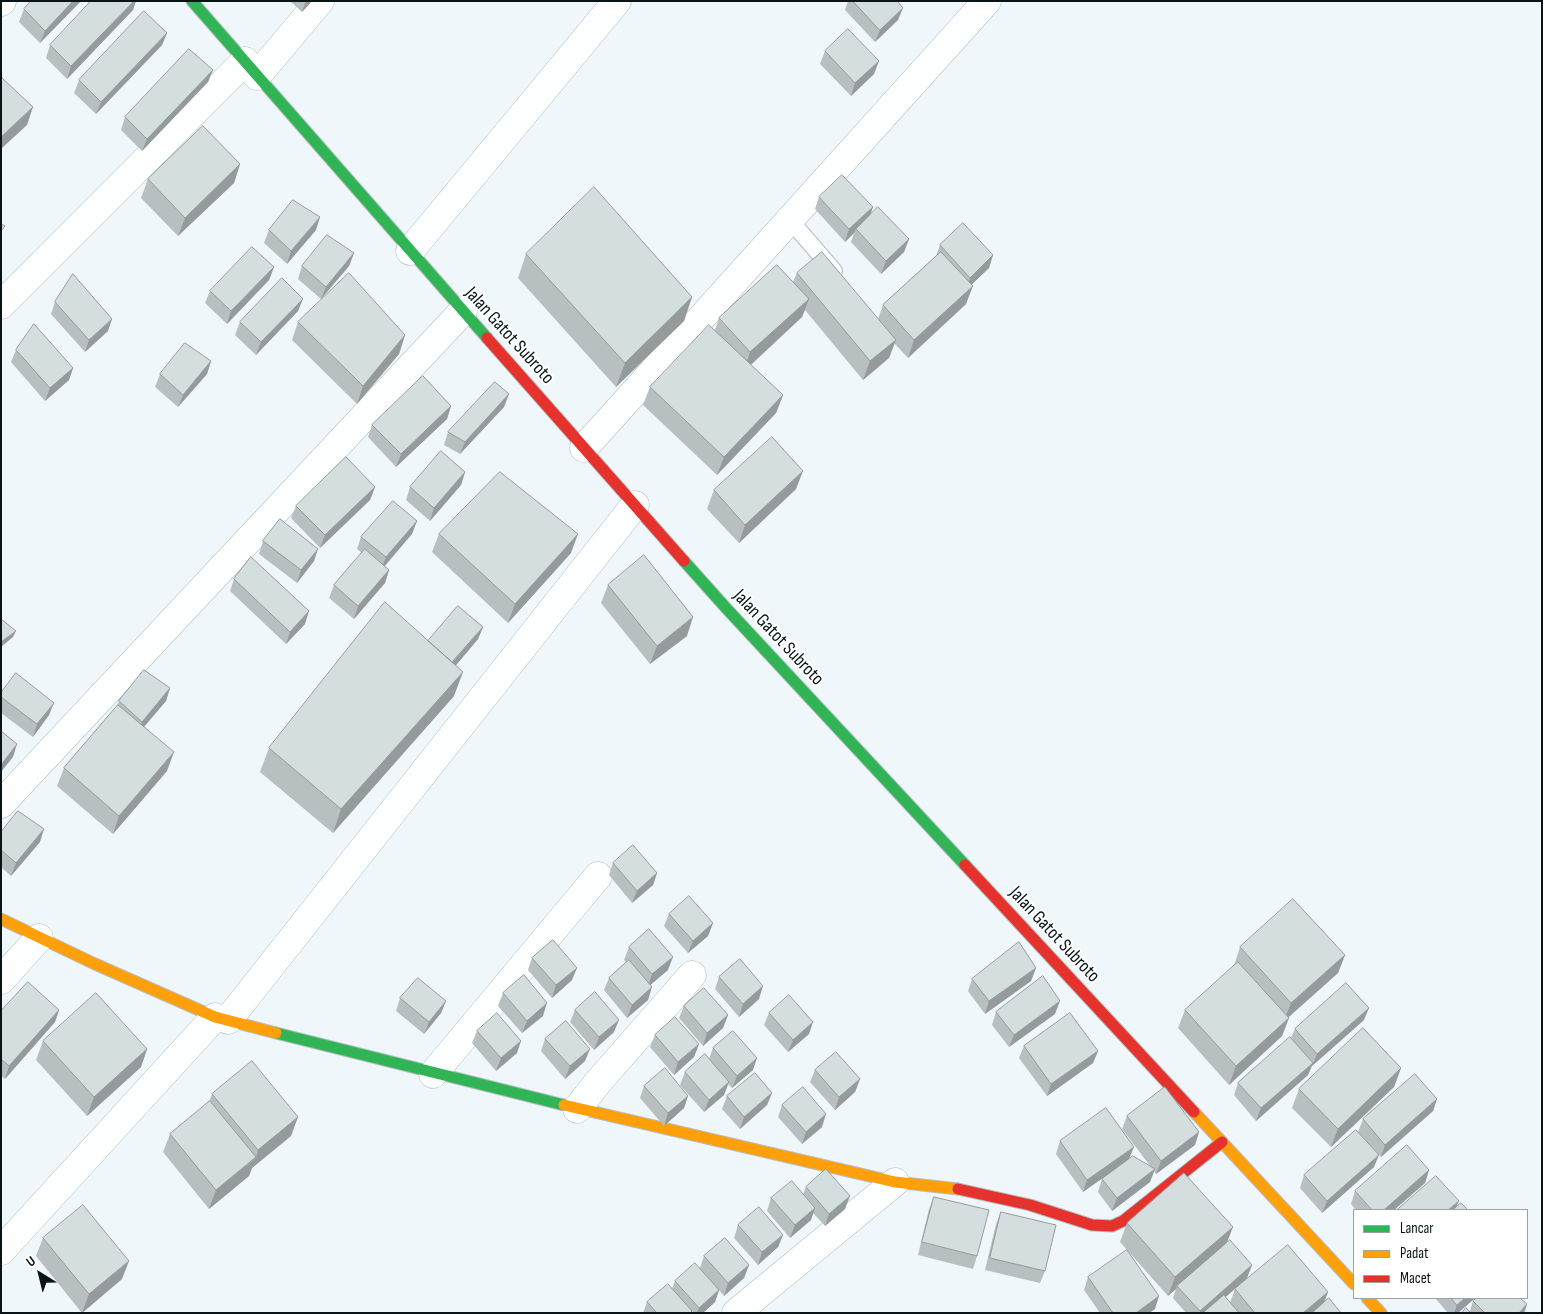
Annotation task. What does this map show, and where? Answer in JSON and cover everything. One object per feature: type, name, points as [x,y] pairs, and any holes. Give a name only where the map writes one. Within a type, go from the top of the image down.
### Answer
[{"type":"street","name":"Jalan Gatot Subroto","points":[[192,1],[726,608],[1353,1283]]},
{"type":"street","points":[[1,305],[251,69],[320,1]]},
{"type":"street","points":[[410,251],[617,1]]},
{"type":"street","points":[[584,448],[987,1]]},
{"type":"street","points":[[1,804],[463,311]]},
{"type":"street","points":[[1,1251],[221,1018],[635,505]]},
{"type":"street","points":[[433,1074],[598,876]]},
{"type":"street","points":[[1,920],[95,964],[221,1018],[433,1074],[577,1109],[895,1182],[968,1190],[1030,1205],[1081,1223],[1104,1227],[1123,1221],[1222,1142]]},
{"type":"street","points":[[1,980],[39,938]]},
{"type":"street","points":[[577,1109],[599,1081],[692,975]]},
{"type":"street","points":[[736,1313],[895,1182]]},
{"type":"street","points":[[1368,1299],[1380,1313]]},
{"type":"lane","points":[[790,220],[845,284]]},
{"type":"building","points":[[31,1],[73,1],[45,31],[24,9]]},
{"type":"building","points":[[91,1],[134,1],[71,66],[50,45]]},
{"type":"building","points":[[853,1],[897,1],[903,8],[880,30]]},
{"type":"building","points":[[144,11],[167,33],[101,102],[79,80]]},
{"type":"building","points":[[848,29],[879,61],[855,83],[825,51]]},
{"type":"building","points":[[189,49],[213,70],[147,139],[125,117]]},
{"type":"building","points":[[1,77],[33,107],[1,137]]},
{"type":"building","points":[[203,126],[240,164],[185,218],[148,179]]},
{"type":"building","points":[[842,175],[873,207],[849,229],[819,197]]},
{"type":"building","points":[[594,187],[692,297],[625,363],[526,254]]},
{"type":"building","points":[[293,200],[320,217],[291,251],[269,230]]},
{"type":"building","points":[[878,207],[909,239],[886,261],[856,229]]},
{"type":"building","points":[[963,223],[993,255],[970,278],[940,245]]},
{"type":"building","points":[[327,235],[354,253],[326,287],[302,266]]},
{"type":"building","points":[[252,247],[274,267],[231,311],[210,291]]},
{"type":"building","points":[[822,252],[896,340],[870,361],[797,273]]},
{"type":"building","points":[[941,252],[973,286],[914,340],[883,305]]},
{"type":"building","points":[[777,265],[809,299],[750,352],[719,318]]},
{"type":"building","points":[[349,273],[405,335],[363,386],[298,322]]},
{"type":"building","points":[[73,274],[112,319],[89,340],[55,302]]},
{"type":"building","points":[[282,278],[303,299],[261,342],[240,322]]},
{"type":"building","points":[[34,324],[73,368],[50,388],[16,350]]},
{"type":"building","points":[[709,325],[783,395],[724,457],[650,387]]},
{"type":"building","points":[[185,343],[211,361],[183,395],[160,374]]},
{"type":"building","points":[[423,376],[451,406],[401,454],[372,425]]},
{"type":"building","points":[[495,382],[509,394],[465,442],[448,432]]},
{"type":"building","points":[[772,437],[803,471],[745,525],[714,490]]},
{"type":"building","points":[[441,451],[465,472],[434,508],[410,487]]},
{"type":"building","points":[[346,457],[375,487],[325,535],[296,506]]},
{"type":"building","points":[[500,472],[578,534],[515,604],[439,534]]},
{"type":"building","points":[[393,501],[417,521],[386,557],[361,537]]},
{"type":"building","points":[[280,519],[318,549],[301,570],[263,541]]},
{"type":"building","points":[[365,549],[389,570],[358,606],[334,585]]},
{"type":"building","points":[[644,555],[693,617],[657,646],[608,585]]},
{"type":"building","points":[[251,557],[309,611],[290,632],[234,579]]},
{"type":"building","points":[[385,602],[463,672],[341,809],[269,748]]},
{"type":"building","points":[[458,606],[483,627],[452,662],[428,641]]},
{"type":"building","points":[[1,619],[16,631],[1,642]]},
{"type":"building","points":[[144,670],[170,688],[142,722],[119,701]]},
{"type":"building","points":[[16,673],[54,703],[37,724],[1,697],[1,693]]},
{"type":"building","points":[[118,705],[174,752],[119,816],[64,768]]},
{"type":"building","points":[[1,731],[17,744],[1,765]]},
{"type":"building","points":[[18,811],[44,829],[16,863],[1,850],[1,832]]},
{"type":"building","points":[[633,845],[657,873],[637,891],[613,863]]},
{"type":"building","points":[[689,896],[713,923],[693,941],[669,914]]},
{"type":"building","points":[[1293,899],[1345,955],[1291,1003],[1240,947]]},
{"type":"building","points":[[649,929],[673,957],[652,974],[629,947]]},
{"type":"building","points":[[553,940],[577,968],[556,985],[532,958]]},
{"type":"building","points":[[1019,942],[1036,968],[989,1001],[972,979]]},
{"type":"building","points":[[740,959],[763,986],[743,1004],[719,977]]},
{"type":"building","points":[[629,960],[652,987],[632,1005],[609,978]]},
{"type":"building","points":[[1238,962],[1289,1018],[1236,1066],[1185,1010]]},
{"type":"building","points":[[524,975],[547,1003],[527,1021],[503,993]]},
{"type":"building","points":[[1043,976],[1060,1001],[1014,1035],[996,1012]]},
{"type":"building","points":[[418,978],[446,1001],[429,1022],[400,998]]},
{"type":"building","points":[[28,982],[59,1010],[9,1066],[1,1059],[1,1011]]},
{"type":"building","points":[[1346,983],[1369,1008],[1317,1054],[1295,1029]]},
{"type":"building","points":[[704,988],[728,1015],[707,1033],[684,1006]]},
{"type":"building","points":[[595,992],[619,1020],[599,1037],[575,1010]]},
{"type":"building","points":[[96,993],[147,1049],[94,1097],[43,1041]]},
{"type":"building","points":[[789,995],[813,1022],[793,1040],[769,1013]]},
{"type":"building","points":[[497,1013],[521,1041],[501,1058],[477,1031]]},
{"type":"building","points":[[1070,1013],[1098,1051],[1051,1084],[1024,1046]]},
{"type":"building","points":[[675,1017],[699,1044],[678,1062],[655,1035]]},
{"type":"building","points":[[566,1021],[590,1049],[570,1066],[545,1039]]},
{"type":"building","points":[[1363,1028],[1401,1068],[1338,1129],[1299,1089]]},
{"type":"building","points":[[733,1031],[757,1058],[737,1076],[713,1048]]},
{"type":"building","points":[[1290,1037],[1313,1063],[1261,1108],[1238,1083]]},
{"type":"building","points":[[836,1052],[860,1079],[839,1097],[815,1070]]},
{"type":"building","points":[[705,1054],[729,1082],[709,1100],[685,1072]]},
{"type":"building","points":[[252,1061],[298,1117],[258,1150],[212,1094]]},
{"type":"building","points":[[665,1068],[688,1096],[668,1113],[644,1086]]},
{"type":"building","points":[[755,1073],[772,1093],[744,1117],[727,1096]]},
{"type":"building","points":[[1415,1074],[1437,1099],[1385,1145],[1363,1119]]},
{"type":"building","points":[[803,1087],[826,1114],[806,1132],[782,1105]]},
{"type":"building","points":[[1165,1087],[1199,1132],[1161,1161],[1127,1116]]},
{"type":"building","points":[[210,1101],[256,1157],[216,1190],[170,1134]]},
{"type":"building","points":[[1106,1108],[1134,1147],[1087,1180],[1060,1141]]},
{"type":"building","points":[[1356,1130],[1379,1155],[1327,1201],[1304,1175]]},
{"type":"building","points":[[1407,1145],[1429,1170],[1385,1209],[1371,1209],[1355,1191]]},
{"type":"building","points":[[1133,1156],[1155,1169],[1117,1198],[1102,1179]]},
{"type":"building","points":[[826,1169],[850,1196],[829,1214],[806,1187]]},
{"type":"building","points":[[1184,1173],[1233,1227],[1175,1277],[1127,1223]]},
{"type":"building","points":[[1436,1176],[1459,1201],[1449,1209],[1398,1209]]},
{"type":"building","points":[[792,1181],[815,1208],[795,1225],[771,1198]]},
{"type":"building","points":[[934,1197],[989,1210],[977,1256],[922,1242]]},
{"type":"building","points":[[1461,1203],[1467,1209],[1454,1209]]},
{"type":"building","points":[[83,1205],[129,1261],[89,1294],[43,1238]]},
{"type":"building","points":[[759,1207],[783,1235],[762,1252],[738,1225]]},
{"type":"building","points":[[1001,1212],[1056,1225],[1045,1271],[990,1258]]},
{"type":"building","points":[[725,1238],[749,1265],[728,1283],[704,1256]]},
{"type":"building","points":[[1230,1240],[1252,1265],[1200,1311],[1177,1286]]},
{"type":"building","points":[[1288,1245],[1328,1292],[1303,1313],[1255,1313],[1235,1289]]},
{"type":"building","points":[[1127,1250],[1159,1296],[1136,1313],[1113,1313],[1088,1277]]},
{"type":"building","points":[[695,1263],[719,1290],[699,1308],[675,1281]]},
{"type":"building","points":[[668,1284],[692,1311],[690,1313],[657,1313],[647,1302]]},
{"type":"building","points":[[1224,1295],[1239,1313],[1203,1313]]},
{"type":"building","points":[[1329,1298],[1341,1313],[1312,1313]]},
{"type":"building","points":[[1452,1299],[1464,1299],[1457,1305]]},
{"type":"building","points":[[1476,1299],[1521,1299],[1527,1304],[1519,1313],[1485,1313],[1473,1301]]},
{"type":"building","points":[[1466,1308],[1471,1313],[1462,1313]]},
{"type":"traffic: fast","points":[[192,1],[487,338]]},
{"type":"traffic: fast","points":[[684,561],[965,865]]},
{"type":"traffic: fast","points":[[276,1033],[564,1105]]},
{"type":"traffic: slow","points":[[1,919],[95,964],[215,1017],[276,1033]]},
{"type":"traffic: slow","points":[[564,1105],[895,1182],[958,1189]]},
{"type":"traffic: slow","points":[[1194,1112],[1353,1283]]},
{"type":"traffic: slow","points":[[1368,1299],[1381,1313]]},
{"type":"traffic: jam","points":[[487,338],[684,561]]},
{"type":"traffic: jam","points":[[965,865],[1194,1112]]},
{"type":"traffic: jam","points":[[958,1189],[1030,1205],[1092,1225],[1112,1226],[1123,1221],[1222,1142]]}]
